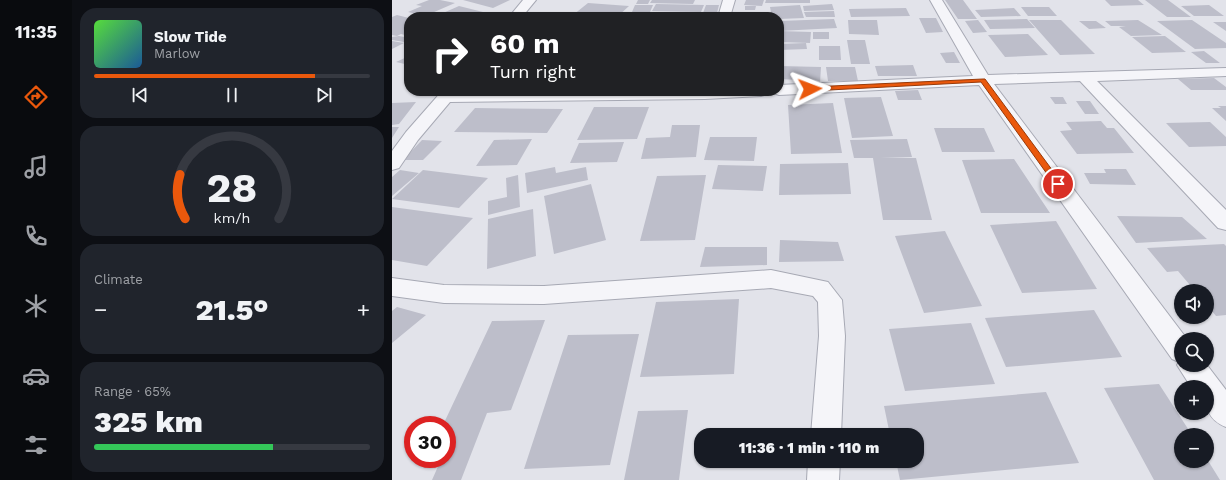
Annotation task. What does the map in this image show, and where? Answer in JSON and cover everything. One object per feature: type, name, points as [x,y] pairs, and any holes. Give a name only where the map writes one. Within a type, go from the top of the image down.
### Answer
[{"type":"street","points":[[519,12],[530,0]]},
{"type":"street","points":[[725,12],[729,0]]},
{"type":"street","points":[[936,0],[983,80],[1174,341]]},
{"type":"street","points":[[784,90],[983,80],[1226,72]]},
{"type":"street","points":[[1084,77],[1226,223]]},
{"type":"street","points":[[392,164],[412,136],[446,96]]},
{"type":"street","points":[[392,287],[444,294],[544,295],[771,279],[820,288],[830,300],[832,336],[826,428]]},
{"type":"street","points":[[1196,372],[1226,413]]},
{"type":"street","points":[[822,480],[823,468]]},
{"type":"building","points":[[429,0],[440,0],[455,3],[434,12],[408,12],[422,6],[416,5]]},
{"type":"building","points":[[463,0],[510,0],[493,8]]},
{"type":"building","points":[[638,0],[650,0],[648,4],[636,4]]},
{"type":"building","points":[[652,0],[695,0],[693,4],[650,3]]},
{"type":"building","points":[[746,0],[764,0],[762,6],[744,5]]},
{"type":"building","points":[[766,0],[810,0],[810,3],[765,3]]},
{"type":"building","points":[[945,0],[963,0],[977,19],[958,19]]},
{"type":"building","points":[[1105,0],[1138,0],[1144,5],[1111,6]]},
{"type":"building","points":[[1145,0],[1168,0],[1191,17],[1167,17]]},
{"type":"building","points":[[588,3],[629,6],[622,12],[577,12]]},
{"type":"building","points":[[656,4],[704,5],[701,12],[652,11]]},
{"type":"building","points":[[832,4],[834,10],[804,11],[803,6]]},
{"type":"building","points":[[635,5],[653,5],[650,12],[632,12]]},
{"type":"building","points":[[706,5],[719,5],[717,12],[703,12]]},
{"type":"building","points":[[800,5],[804,18],[784,19],[784,12],[771,12],[770,7]]},
{"type":"building","points":[[1209,5],[1224,16],[1194,16],[1181,6]]},
{"type":"building","points":[[459,6],[483,12],[445,12]]},
{"type":"building","points":[[745,6],[756,6],[755,10],[745,10]]},
{"type":"building","points":[[1021,7],[1049,7],[1057,16],[1028,16]]},
{"type":"building","points":[[906,8],[910,16],[851,17],[849,9]]},
{"type":"building","points":[[1014,8],[1021,16],[981,17],[975,10]]},
{"type":"building","points":[[834,11],[835,17],[806,17],[804,12]]},
{"type":"building","points":[[397,15],[404,17],[404,35],[392,35],[392,17]]},
{"type":"building","points":[[919,18],[936,18],[943,32],[926,33]]},
{"type":"building","points":[[834,19],[837,28],[784,31],[784,21]]},
{"type":"building","points":[[1027,19],[1035,28],[990,29],[984,20]]},
{"type":"building","points":[[848,20],[877,20],[879,35],[849,34]]},
{"type":"building","points":[[978,20],[987,32],[973,33],[965,21]]},
{"type":"building","points":[[1029,20],[1061,20],[1095,54],[1060,55]]},
{"type":"building","points":[[1138,20],[1162,35],[1131,36],[1119,27],[1126,26],[1111,26],[1105,21]]},
{"type":"building","points":[[1192,20],[1226,43],[1226,48],[1195,49],[1157,21]]},
{"type":"building","points":[[1079,21],[1096,21],[1106,28],[1089,29]]},
{"type":"building","points":[[1213,22],[1226,22],[1226,31]]},
{"type":"building","points":[[784,31],[811,32],[810,43],[784,42]]},
{"type":"building","points":[[813,32],[829,32],[829,39],[813,39]]},
{"type":"building","points":[[1028,34],[1048,55],[1005,57],[988,35]]},
{"type":"building","points":[[1165,36],[1186,52],[1152,53],[1132,37]]},
{"type":"building","points":[[392,37],[404,37],[404,42],[392,40]]},
{"type":"building","points":[[847,40],[865,40],[870,64],[851,64]]},
{"type":"building","points":[[392,41],[404,43],[392,49]]},
{"type":"building","points":[[806,43],[807,49],[784,50],[784,44]]},
{"type":"building","points":[[819,46],[840,46],[841,60],[819,60]]},
{"type":"building","points":[[1204,51],[1220,63],[1206,63],[1191,52]]},
{"type":"building","points":[[954,52],[960,63],[946,63],[940,53]]},
{"type":"building","points":[[404,58],[404,64],[396,62]]},
{"type":"building","points":[[913,65],[917,76],[878,76],[875,66]]},
{"type":"building","points":[[784,66],[821,67],[820,83],[798,83],[799,80],[784,79]]},
{"type":"building","points":[[826,67],[855,67],[858,81],[828,81]]},
{"type":"building","points":[[1214,78],[1226,87],[1226,90],[1191,90],[1178,79]]},
{"type":"building","points":[[918,90],[922,100],[898,100],[895,91]]},
{"type":"building","points":[[881,97],[893,136],[852,138],[844,98]]},
{"type":"building","points":[[1050,97],[1063,97],[1067,104],[1055,104]]},
{"type":"building","points":[[1076,101],[1090,101],[1099,114],[1085,114]]},
{"type":"building","points":[[416,102],[399,124],[392,125],[392,103]]},
{"type":"building","points":[[833,103],[842,153],[791,154],[788,105]]},
{"type":"building","points":[[1218,106],[1226,106],[1226,121],[1212,108],[1221,108]]},
{"type":"building","points":[[594,107],[649,107],[637,139],[577,140]]},
{"type":"building","points":[[475,108],[563,109],[547,133],[454,132]]},
{"type":"building","points":[[1101,121],[1107,128],[1114,128],[1134,153],[1077,154],[1060,131],[1072,130],[1066,122]]},
{"type":"building","points":[[1210,122],[1226,137],[1226,146],[1189,147],[1166,123]]},
{"type":"building","points":[[672,125],[700,125],[696,157],[641,159],[646,138],[670,137]]},
{"type":"building","points":[[392,127],[399,127],[392,138]]},
{"type":"building","points":[[934,128],[984,128],[995,152],[942,152]]},
{"type":"building","points":[[710,137],[757,137],[754,161],[704,160]]},
{"type":"building","points":[[532,139],[517,165],[476,166],[494,140]]},
{"type":"building","points":[[907,139],[912,157],[881,158],[916,158],[932,220],[883,220],[873,158],[854,158],[850,140]]},
{"type":"building","points":[[422,140],[442,141],[423,160],[403,160]]},
{"type":"building","points":[[624,142],[617,162],[570,163],[579,143]]},
{"type":"building","points":[[1014,159],[1050,213],[981,213],[962,160]]},
{"type":"building","points":[[848,163],[851,194],[779,195],[780,164]]},
{"type":"building","points":[[718,165],[767,166],[763,191],[712,189]]},
{"type":"building","points":[[555,167],[556,173],[586,167],[588,180],[527,193],[525,173]]},
{"type":"building","points":[[1104,169],[1126,169],[1136,185],[1090,184],[1084,173],[1106,173]]},
{"type":"building","points":[[400,170],[419,173],[392,196],[392,177]]},
{"type":"building","points":[[423,170],[488,178],[459,208],[392,199]]},
{"type":"building","points":[[518,175],[520,207],[488,215],[488,201],[507,197],[506,178]]},
{"type":"building","points":[[706,175],[695,240],[640,241],[657,176]]},
{"type":"building","points":[[591,184],[606,240],[554,254],[544,196]]},
{"type":"building","points":[[392,207],[473,218],[427,266],[392,260]]},
{"type":"building","points":[[533,209],[536,256],[487,269],[488,219]]},
{"type":"building","points":[[1117,216],[1182,217],[1207,239],[1136,243]]},
{"type":"building","points":[[1056,221],[1097,289],[1022,293],[990,225]]},
{"type":"building","points":[[945,231],[982,306],[924,313],[895,236]]},
{"type":"building","points":[[780,240],[838,242],[844,261],[779,262]]},
{"type":"building","points":[[1224,244],[1226,246],[1226,315],[1216,316],[1214,314],[1214,284],[1189,284],[1178,271],[1167,272],[1147,248]]},
{"type":"building","points":[[705,247],[767,247],[767,265],[700,267]]},
{"type":"building","points":[[739,299],[734,374],[640,377],[656,302]]},
{"type":"building","points":[[397,307],[426,315],[392,343],[392,311]]},
{"type":"building","points":[[1094,310],[1122,357],[1006,367],[985,318]]},
{"type":"building","points":[[545,320],[511,410],[487,413],[461,480],[432,480],[437,468],[456,468],[456,416],[447,416],[492,321]]},
{"type":"building","points":[[971,323],[995,384],[905,391],[889,329]]},
{"type":"building","points":[[639,334],[610,465],[524,469],[568,335]]},
{"type":"building","points":[[1159,384],[1174,407],[1174,420],[1182,420],[1187,428],[1174,428],[1174,468],[1213,468],[1220,480],[1154,480],[1104,388]]},
{"type":"building","points":[[1046,392],[1079,463],[900,480],[897,468],[924,468],[924,428],[889,428],[884,406]]},
{"type":"building","points":[[688,410],[679,480],[624,480],[638,411]]},
{"type":"route","points":[[810,89],[983,80],[1058,184]]}]
